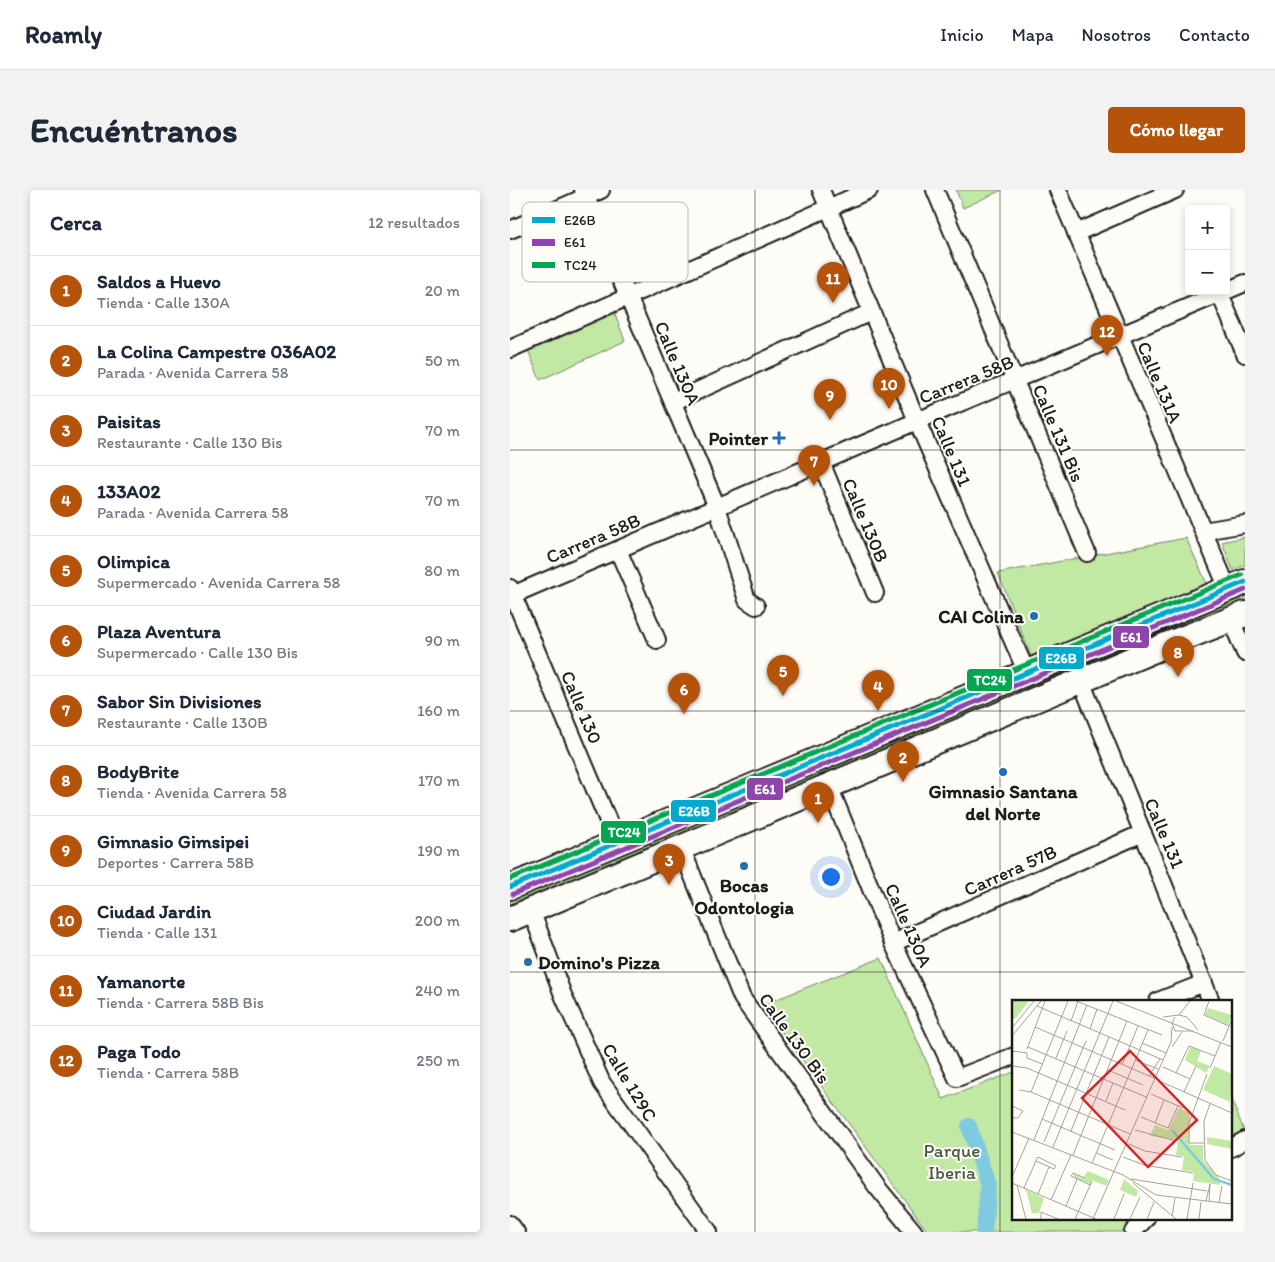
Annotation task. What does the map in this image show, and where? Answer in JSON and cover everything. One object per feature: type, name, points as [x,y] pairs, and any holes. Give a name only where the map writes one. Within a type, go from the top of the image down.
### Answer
[{"type":"main road","points":[[510,887],[1236,585]]},
{"type":"main road","points":[[520,915],[1238,617]]},
{"type":"street","points":[[568,202],[584,194],[601,190]]},
{"type":"street","name":"Calle 131","points":[[821,190],[917,421],[1026,671]]},
{"type":"street","points":[[688,271],[870,190]]},
{"type":"street","name":"Calle 131 Bis","points":[[935,190],[1087,553]]},
{"type":"street","name":"Calle 131A","points":[[1058,190],[1203,531],[1236,585]]},
{"type":"street","points":[[1076,232],[1175,190]]},
{"type":"street","points":[[510,230],[522,224]]},
{"type":"street","name":"Calle 130A","points":[[621,282],[717,507],[747,600],[756,606]]},
{"type":"street","points":[[510,349],[664,282]]},
{"type":"street","name":"Carrera 58B","points":[[1230,290],[1245,284]]},
{"type":"street","name":"Carrera 58B","points":[[511,593],[618,550],[917,421],[1218,295]]},
{"type":"street","points":[[1220,295],[1245,354]]},
{"type":"street","points":[[673,402],[871,312]]},
{"type":"street","name":"Calle 130B","points":[[821,462],[875,593]]},
{"type":"street","points":[[1203,531],[1245,524]]},
{"type":"street","points":[[618,550],[656,640]]},
{"type":"street","name":"Calle 130","points":[[511,593],[617,842]]},
{"type":"street","points":[[1238,617],[1245,653]]},
{"type":"street","name":"Calle 131","points":[[1081,681],[1211,1000]]},
{"type":"street","name":"Calle 130A","points":[[829,786],[894,943],[957,1078],[1012,1057]]},
{"type":"street","name":"Carrera 57B","points":[[894,943],[1143,833]]},
{"type":"street","name":"Calle 130 Bis","points":[[681,847],[742,998],[877,1187],[914,1232]]},
{"type":"street","name":"Calle 129C","points":[[520,915],[563,995],[602,1083],[709,1232]]},
{"type":"street","points":[[1161,1000],[1204,983]]},
{"type":"street","points":[[1232,1147],[1245,1140]]},
{"type":"street","points":[[1133,1232],[1144,1220]]},
{"type":"street","points":[[510,1224],[516,1232]]},
{"type":"green space","points":[[956,190],[1002,190],[963,208]]},
{"type":"green space","points":[[614,311],[625,341],[540,380],[528,350]]},
{"type":"green space","points":[[1245,537],[1245,565],[1233,570],[1222,542]]},
{"type":"green space","points":[[1186,538],[1208,586],[1031,656],[998,573]]},
{"type":"green space","points":[[1245,596],[1245,610],[510,910],[510,897]]},
{"type":"green space","name":"Parque Iberia","points":[[881,958],[943,1099],[1012,1073],[1012,1220],[1147,1220],[1134,1232],[928,1232],[762,1005]]},
{"type":"green space","points":[[1232,1101],[1245,1133],[1232,1145]]},
{"type":"waterway","points":[[969,1126],[988,1185],[984,1232]]},
{"type":"transit line","name":"TC24","points":[[510,879],[1242,575]]},
{"type":"transit line","name":"E26B","points":[[510,887],[1245,582]]},
{"type":"transit line","name":"E61","points":[[513,894],[1245,590]]},
{"type":"place","name":"Yamanorte","points":[[833,303]]},
{"type":"place","name":"Paga Todo","points":[[1107,356]]},
{"type":"place","name":"Ciudad Jardin","points":[[889,409]]},
{"type":"place","name":"Gimnasio Gimsipei","points":[[830,420]]},
{"type":"place","name":"Pointer","points":[[779,438]]},
{"type":"place","name":"Sabor Sin Divisiones","points":[[814,486]]},
{"type":"place","name":"CAI Colina","points":[[1034,616]]},
{"type":"place","name":"BodyBrite","points":[[1178,677]]},
{"type":"place","name":"Olimpica","points":[[783,696]]},
{"type":"place","name":"133A02","points":[[878,711]]},
{"type":"place","name":"Plaza Aventura","points":[[684,714]]},
{"type":"place","name":"Gimnasio Santana del Norte","points":[[1003,772]]},
{"type":"place","name":"La Colina Campestre 036A02","points":[[903,782]]},
{"type":"place","name":"Saldos a Huevo","points":[[818,823]]},
{"type":"place","name":"Bocas Odontologia","points":[[744,866]]},
{"type":"place","name":"Paisitas","points":[[669,885]]},
{"type":"place","name":"Domino's Pizza","points":[[528,962]]}]
